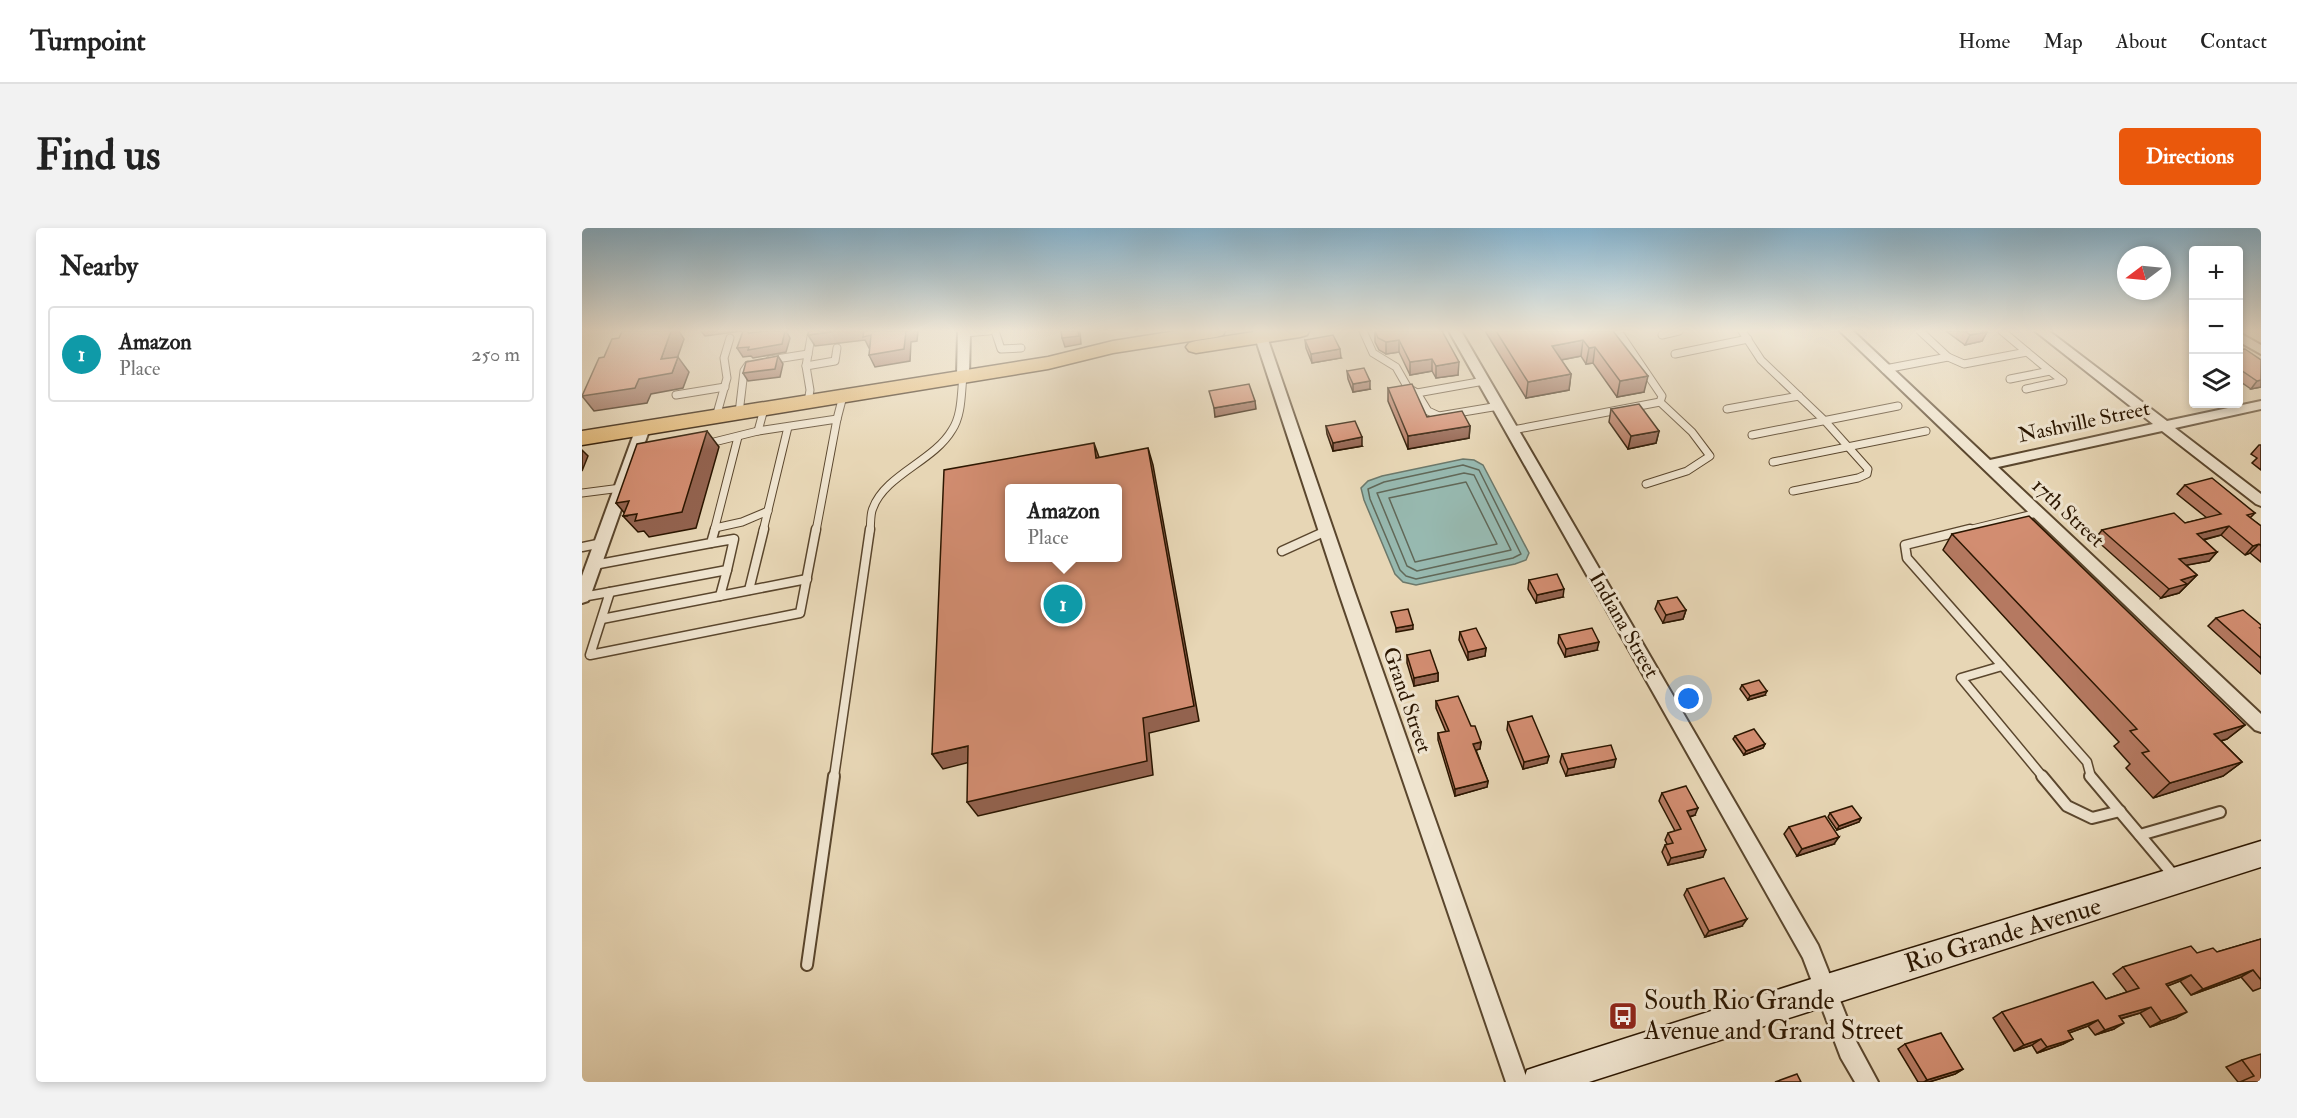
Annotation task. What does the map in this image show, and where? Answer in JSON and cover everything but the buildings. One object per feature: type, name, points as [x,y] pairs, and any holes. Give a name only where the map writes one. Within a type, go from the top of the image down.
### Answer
[{"type":"main road","points":[[582,438],[997,371]]},
{"type":"street","points":[[963,371],[963,376]]},
{"type":"street","name":"Grand Street","points":[[1272,371],[1516,1082]]},
{"type":"street","name":"Indiana Street","points":[[1478,371],[1811,951],[1849,1050],[1867,1082]]},
{"type":"street","name":"17th Street","points":[[1887,371],[2261,725]]},
{"type":"street","points":[[2093,371],[2261,501]]},
{"type":"street","name":"Nashville Street","points":[[1986,465],[2261,405]]},
{"type":"street","points":[[582,597],[621,488],[638,457],[643,428]]},
{"type":"street","name":"Rio Grande Avenue","points":[[1539,1082],[1827,989],[2261,854]]},
{"type":"lane","points":[[716,417],[728,371]]},
{"type":"lane","points":[[738,413],[744,371]]},
{"type":"lane","points":[[808,371],[810,390],[808,402]]},
{"type":"lane","points":[[1398,371],[1408,388],[1417,393],[1428,411],[1439,416],[1499,406]]},
{"type":"lane","points":[[1645,371],[1662,396],[1660,402]]},
{"type":"lane","points":[[1772,371],[1825,421],[1868,469],[1867,474],[1793,491]]},
{"type":"lane","points":[[2010,379],[2050,371],[2063,381],[2026,389]]},
{"type":"lane","points":[[807,965],[873,507],[886,488],[939,447],[951,431],[958,418],[963,376]]},
{"type":"lane","points":[[1417,393],[1484,381]]},
{"type":"lane","points":[[676,395],[725,387]]},
{"type":"lane","points":[[610,592],[590,655],[800,613],[843,396]]},
{"type":"lane","points":[[1727,410],[1799,396]]},
{"type":"lane","points":[[1513,430],[1660,402]]},
{"type":"lane","points":[[1646,484],[1687,471],[1710,456],[1692,432],[1660,402]]},
{"type":"lane","points":[[1752,435],[1898,405]]},
{"type":"lane","points":[[758,431],[764,409]]},
{"type":"lane","points":[[700,445],[758,431],[837,419]]},
{"type":"lane","points":[[749,590],[788,426]]},
{"type":"lane","points":[[1773,462],[1926,431]]},
{"type":"lane","points":[[711,543],[738,437]]},
{"type":"lane","points":[[582,493],[621,488]]},
{"type":"lane","points":[[715,528],[742,522],[768,512]]},
{"type":"lane","points":[[2037,513],[1905,545],[1906,558],[2087,762],[2091,778],[2179,881]]},
{"type":"lane","points":[[1282,552],[1326,531]]},
{"type":"lane","points":[[594,565],[734,539],[720,596]]},
{"type":"lane","points":[[582,547],[602,543]]},
{"type":"lane","points":[[582,597],[727,570]]},
{"type":"lane","points":[[602,619],[807,579]]},
{"type":"lane","points":[[2002,666],[1961,678],[2067,806],[2092,818],[2120,811]]},
{"type":"lane","points":[[2140,835],[2220,812]]},
{"type":"water","points":[[1463,459],[1474,460],[1483,465],[1529,553],[1526,560],[1416,585],[1403,582],[1395,574],[1361,488],[1368,481],[1382,476]]},
{"type":"place","name":"Amazon","points":[[1063,604]]},
{"type":"place","name":"South Rio Grande Avenue and Grand Street","points":[[1623,1016]]}]
